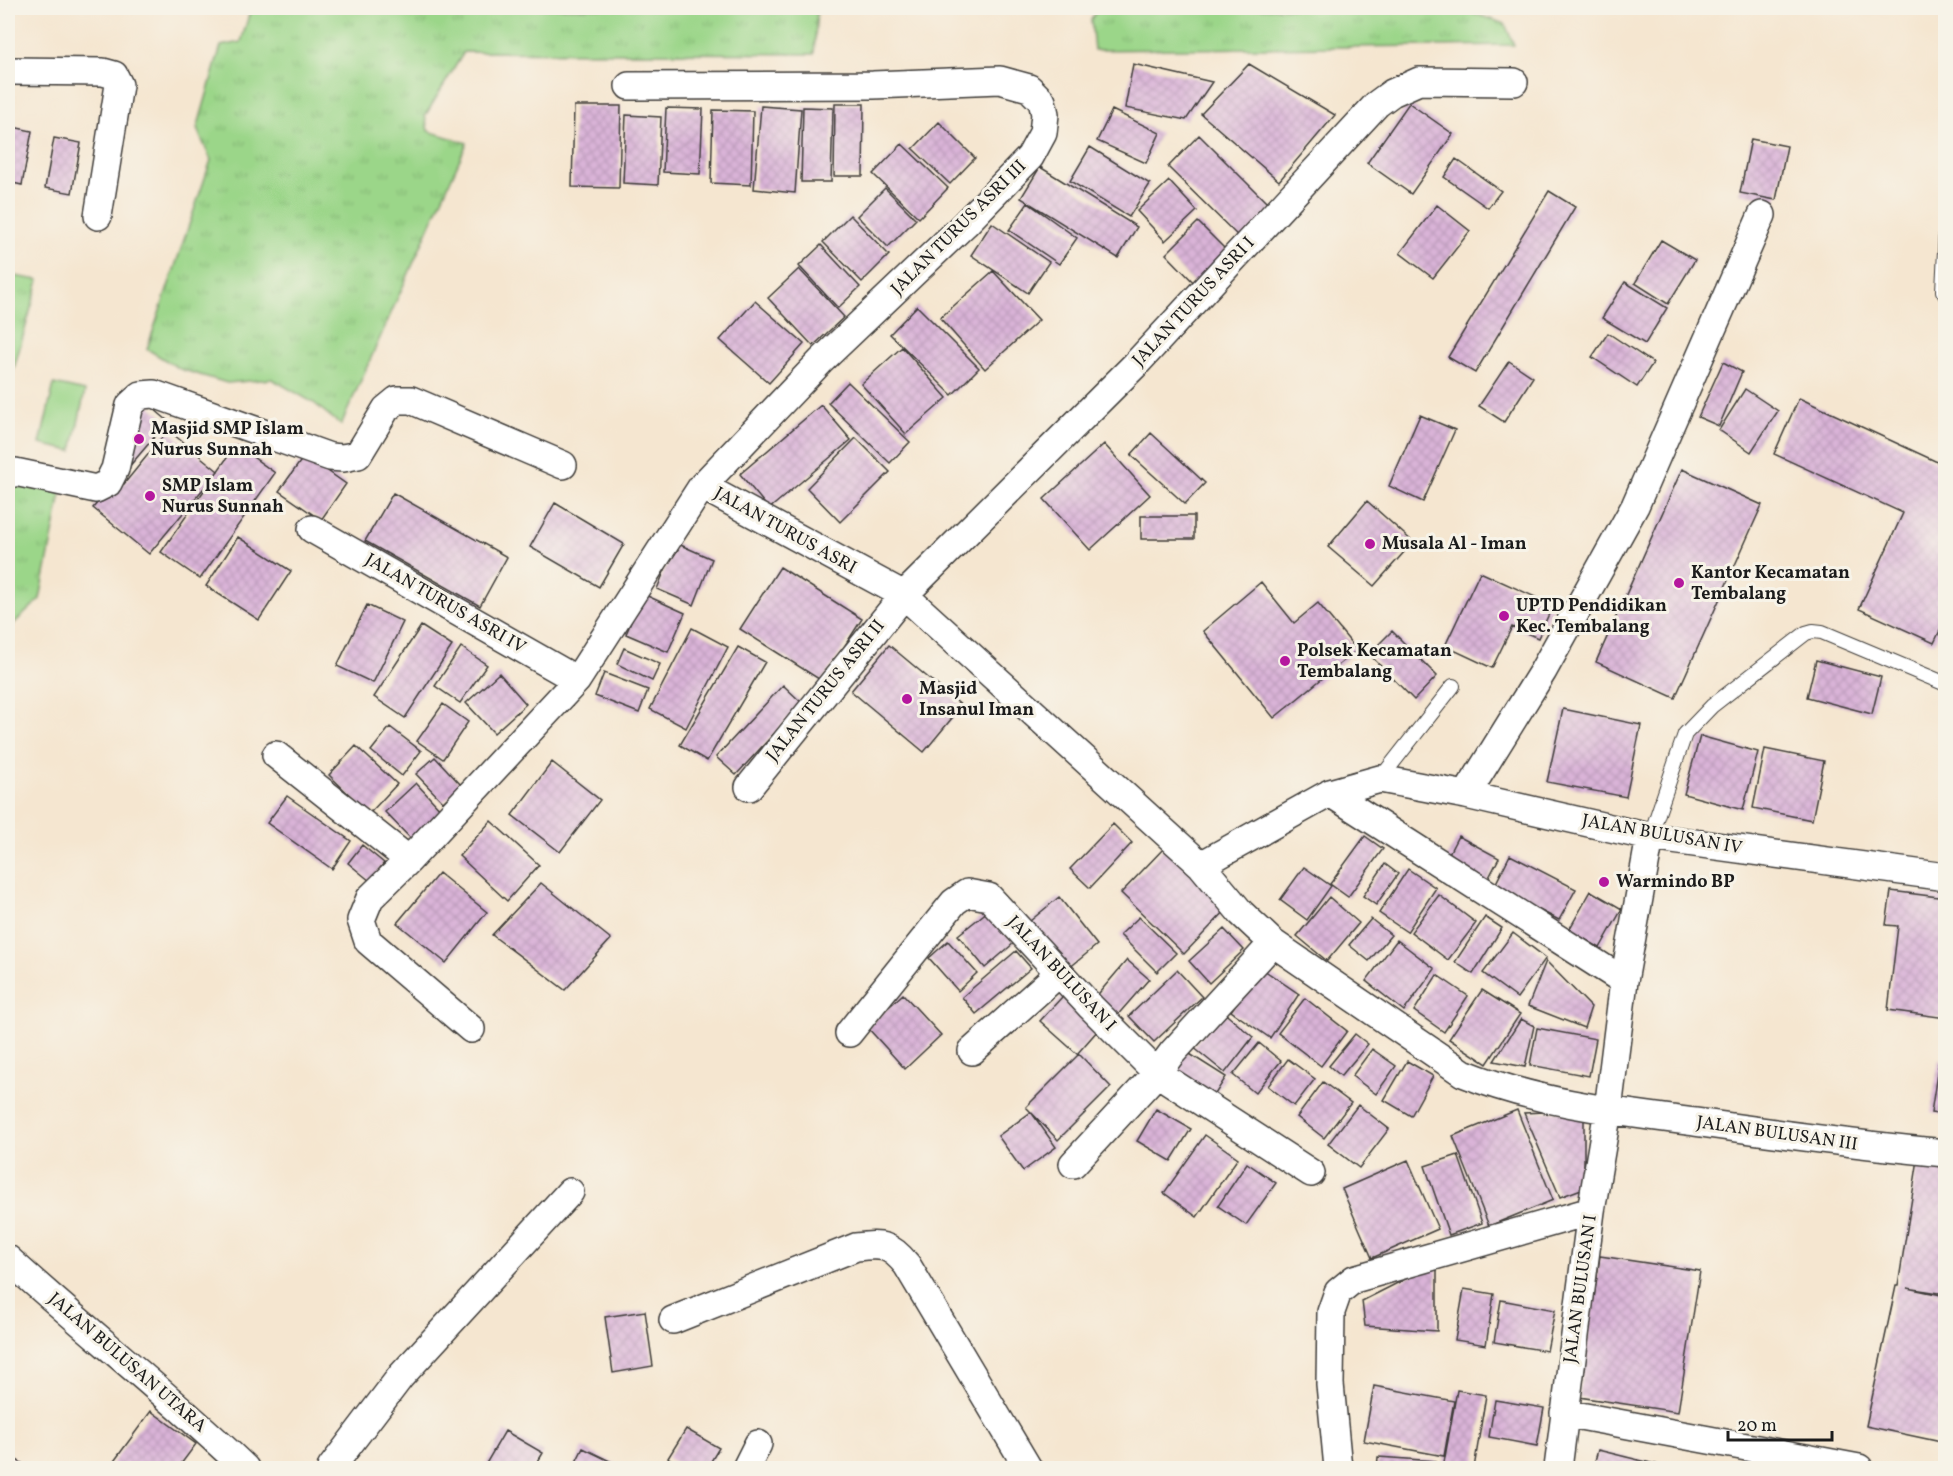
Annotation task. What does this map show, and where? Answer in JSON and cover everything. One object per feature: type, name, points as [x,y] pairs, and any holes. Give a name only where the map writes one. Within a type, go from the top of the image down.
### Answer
[{"type":"street","points":[[8,70],[103,72],[114,75],[119,85],[98,216]]},
{"type":"street","name":"JALAN TURUS ASRI III","points":[[629,86],[873,85],[1000,80],[1029,88],[1042,101],[1045,114],[1043,133],[1030,157],[821,362],[702,486]]},
{"type":"street","name":"JALAN TURUS ASRI I","points":[[904,595],[1136,365],[1377,104],[1392,93],[1419,81],[1514,82]]},
{"type":"street","points":[[1466,795],[1543,671],[1635,506],[1762,215]]},
{"type":"street","points":[[8,475],[15,472],[96,489],[108,483],[115,469],[130,405],[141,395],[154,394],[330,457],[343,458],[358,455],[386,409],[397,400],[411,400],[563,465]]},
{"type":"street","name":"JALAN TURUS ASRI","points":[[471,1029],[368,941],[361,920],[370,898],[409,860],[578,680],[702,486],[904,595],[1201,865]]},
{"type":"street","name":"JALAN TURUS ASRI IV","points":[[312,529],[578,680]]},
{"type":"street","name":"JALAN TURUS ASRI II","points":[[749,787],[904,595]]},
{"type":"street","points":[[276,755],[409,860]]},
{"type":"street","points":[[1380,779],[1330,793],[1201,865],[1241,912],[1273,943],[1463,1073],[1495,1086],[1608,1110]]},
{"type":"street","name":"JALAN BULUSAN IV","points":[[1380,779],[1466,795],[1650,837],[1946,877]]},
{"type":"street","points":[[1330,793],[1623,981]]},
{"type":"street","name":"JALAN BULUSAN I","points":[[1558,1468],[1592,1211],[1608,1110],[1623,981],[1650,837]]},
{"type":"street","name":"JALAN BULUSAN I","points":[[849,1033],[954,902],[967,892],[989,897],[1059,973],[1157,1073],[1311,1173]]},
{"type":"street","points":[[1073,1164],[1273,943]]},
{"type":"street","points":[[972,1051],[1059,973]]},
{"type":"street","name":"JALAN BULUSAN III","points":[[1608,1110],[1860,1145],[1946,1153]]},
{"type":"street","points":[[331,1468],[401,1376],[570,1192]]},
{"type":"street","points":[[1338,1468],[1330,1384],[1331,1312],[1338,1292],[1354,1279],[1592,1211]]},
{"type":"street","points":[[673,1320],[856,1247],[878,1244],[896,1251],[907,1265],[1028,1468]]},
{"type":"street","name":"JALAN BULUSAN UTARA","points":[[8,1259],[54,1301],[200,1424],[245,1468]]},
{"type":"street","points":[[1564,1413],[1859,1468]]},
{"type":"street","points":[[746,1468],[758,1444]]},
{"type":"lane","points":[[1946,230],[1943,291],[1946,296]]},
{"type":"lane","points":[[1650,837],[1685,734],[1712,706],[1806,633],[1822,632],[1946,684]]},
{"type":"lane","points":[[1380,779],[1453,686]]},
{"type":"green space","points":[[251,8],[817,8],[814,54],[464,52],[425,116],[428,131],[467,143],[341,425],[314,403],[272,379],[227,383],[180,369],[147,349],[211,160],[197,129],[221,46],[241,42]]},
{"type":"green space","points":[[1098,8],[1458,8],[1505,24],[1514,45],[1094,50],[1091,20]]},
{"type":"green space","points":[[8,275],[39,280],[8,389]]},
{"type":"green space","points":[[54,384],[85,391],[72,451],[40,444]]},
{"type":"green space","points":[[8,470],[63,484],[40,599],[8,629]]},
{"type":"building","points":[[1133,64],[1212,82],[1186,120],[1125,108]]},
{"type":"building","points":[[1249,64],[1335,115],[1279,181],[1201,114]]},
{"type":"building","points":[[1409,103],[1453,134],[1411,194],[1367,163]]},
{"type":"building","points":[[835,104],[864,104],[863,176],[834,176]]},
{"type":"building","points":[[574,106],[621,106],[619,188],[572,187]]},
{"type":"building","points":[[761,106],[801,109],[795,193],[754,189]]},
{"type":"building","points":[[803,107],[833,108],[831,182],[801,182]]},
{"type":"building","points":[[666,108],[703,109],[700,174],[663,172]]},
{"type":"building","points":[[713,110],[753,111],[751,185],[711,183]]},
{"type":"building","points":[[1112,110],[1160,133],[1146,163],[1097,141]]},
{"type":"building","points":[[626,115],[661,117],[658,185],[623,183]]},
{"type":"building","points":[[939,122],[975,158],[950,184],[913,149]]},
{"type":"building","points":[[8,126],[32,131],[22,185],[8,182]]},
{"type":"building","points":[[1199,135],[1273,209],[1242,240],[1168,167]]},
{"type":"building","points":[[54,138],[81,143],[72,193],[45,188]]},
{"type":"building","points":[[1751,139],[1787,146],[1776,200],[1740,193]]},
{"type":"building","points":[[902,144],[948,188],[919,218],[873,174]]},
{"type":"building","points":[[1090,147],[1150,184],[1129,217],[1070,181]]},
{"type":"building","points":[[1456,159],[1501,191],[1488,208],[1444,177]]},
{"type":"building","points":[[1040,167],[1137,227],[1118,258],[1021,198]]},
{"type":"building","points":[[1169,181],[1197,211],[1165,241],[1137,211]]},
{"type":"building","points":[[885,188],[916,219],[888,247],[857,216]]},
{"type":"building","points":[[1549,191],[1575,207],[1475,373],[1448,357]]},
{"type":"building","points":[[1028,203],[1077,238],[1059,264],[1009,230]]},
{"type":"building","points":[[1437,205],[1470,231],[1433,278],[1400,253]]},
{"type":"building","points":[[850,215],[889,255],[862,282],[823,242]]},
{"type":"building","points":[[1198,222],[1232,256],[1200,289],[1166,254]]},
{"type":"building","points":[[992,223],[1049,262],[1028,293],[971,255]]},
{"type":"building","points":[[1661,240],[1695,260],[1668,304],[1635,283]]},
{"type":"building","points":[[821,245],[860,287],[838,308],[799,266]]},
{"type":"building","points":[[799,269],[844,317],[813,346],[768,298]]},
{"type":"building","points":[[993,271],[1039,320],[985,369],[940,318]]},
{"type":"building","points":[[1625,282],[1667,308],[1645,344],[1602,318]]},
{"type":"building","points":[[755,301],[804,344],[769,383],[720,340]]},
{"type":"building","points":[[917,306],[979,368],[952,395],[890,334]]},
{"type":"building","points":[[1608,333],[1653,363],[1637,387],[1592,357]]},
{"type":"building","points":[[902,347],[947,398],[906,434],[861,384]]},
{"type":"building","points":[[1509,361],[1533,377],[1504,422],[1479,406]]},
{"type":"building","points":[[1723,362],[1742,372],[1719,426],[1698,417]]},
{"type":"building","points":[[848,382],[910,442],[890,463],[828,403]]},
{"type":"building","points":[[1745,389],[1778,411],[1751,452],[1719,430]]},
{"type":"building","name":"Masjid SMP Islam Nurus Sunnah","points":[[140,397],[168,421],[122,475]]},
{"type":"building","points":[[1799,398],[1946,466],[1946,618],[1934,643],[1859,609],[1903,513],[1774,454]]},
{"type":"building","points":[[821,405],[851,440],[769,509],[740,474]]},
{"type":"building","points":[[1420,415],[1455,430],[1423,502],[1389,486]]},
{"type":"building","name":"SMP Islam Nurus Sunnah","points":[[168,430],[218,471],[149,554],[93,508],[117,479],[124,484]]},
{"type":"building","points":[[1151,433],[1205,483],[1185,504],[1131,455]]},
{"type":"building","points":[[856,438],[890,472],[840,522],[807,488]]},
{"type":"building","points":[[1104,444],[1150,495],[1090,550],[1044,499]]},
{"type":"building","points":[[236,445],[275,473],[200,579],[161,552]]},
{"type":"building","points":[[305,455],[346,484],[321,520],[279,491]]},
{"type":"building","name":"Kantor Kecamatan Tembalang","points":[[1682,469],[1762,505],[1675,698],[1596,662]]},
{"type":"building","points":[[393,493],[507,557],[480,606],[365,541]]},
{"type":"building","name":"Musala Al - Iman","points":[[1367,501],[1413,542],[1374,586],[1328,547]]},
{"type":"building","points":[[555,503],[624,544],[599,587],[530,547]]},
{"type":"building","points":[[1141,516],[1194,516],[1194,539],[1141,539]]},
{"type":"building","points":[[238,537],[291,571],[259,620],[206,586]]},
{"type":"building","points":[[676,543],[712,559],[694,605],[657,589]]},
{"type":"building","points":[[780,567],[862,619],[822,681],[740,629]]},
{"type":"building","name":"UPTD Pendidikan Kec. Tembalang","points":[[1480,572],[1553,605],[1538,638],[1512,627],[1492,668],[1445,646]]},
{"type":"building","name":"Polsek Kecamatan Tembalang","points":[[1261,582],[1294,623],[1318,603],[1357,650],[1274,718],[1203,631]]},
{"type":"building","points":[[643,594],[685,613],[668,652],[626,634]]},
{"type":"building","points":[[367,605],[403,622],[373,683],[337,666]]},
{"type":"building","points":[[421,626],[452,646],[405,718],[374,697]]},
{"type":"building","points":[[692,628],[728,647],[686,728],[650,709]]},
{"type":"building","points":[[1392,631],[1437,676],[1414,700],[1369,654]]},
{"type":"building","name":"Masjid Insanul Iman","points":[[889,645],[962,706],[924,752],[851,691]]},
{"type":"building","points":[[461,647],[487,665],[460,703],[435,686]]},
{"type":"building","points":[[738,647],[765,662],[707,761],[680,745]]},
{"type":"building","points":[[624,648],[660,664],[652,681],[617,664]]},
{"type":"building","points":[[1816,660],[1881,677],[1872,714],[1807,697]]},
{"type":"building","points":[[499,673],[526,704],[494,733],[466,703]]},
{"type":"building","points":[[604,673],[648,690],[639,713],[595,696]]},
{"type":"building","points":[[783,685],[802,703],[736,775],[716,757]]},
{"type":"building","points":[[443,704],[468,722],[443,759],[417,741]]},
{"type":"building","points":[[1563,709],[1641,725],[1626,797],[1547,782]]},
{"type":"building","points":[[390,727],[421,751],[402,776],[371,751]]},
{"type":"building","points":[[1700,736],[1758,752],[1743,810],[1684,794]]},
{"type":"building","points":[[356,746],[397,784],[369,814],[329,775]]},
{"type":"building","points":[[1765,749],[1824,761],[1812,820],[1753,808]]},
{"type":"building","points":[[435,757],[461,785],[443,802],[416,774]]},
{"type":"building","points":[[552,762],[600,800],[560,852],[512,815]]},
{"type":"building","points":[[416,783],[442,811],[412,840],[385,812]]},
{"type":"building","points":[[287,796],[351,841],[332,869],[267,823]]},
{"type":"building","points":[[491,821],[539,865],[507,901],[459,856]]},
{"type":"building","points":[[1113,824],[1132,843],[1090,888],[1070,869]]},
{"type":"building","points":[[1365,836],[1383,849],[1348,897],[1330,884]]},
{"type":"building","points":[[1458,836],[1499,858],[1484,887],[1443,865]]},
{"type":"building","points":[[362,845],[384,863],[370,881],[348,863]]},
{"type":"building","points":[[1165,847],[1228,908],[1184,954],[1121,893]]},
{"type":"building","points":[[1510,855],[1576,889],[1559,920],[1494,887]]},
{"type":"building","points":[[1385,864],[1398,874],[1376,905],[1363,896]]},
{"type":"building","points":[[1304,867],[1331,886],[1307,920],[1280,900]]},
{"type":"building","points":[[1408,869],[1436,888],[1407,932],[1379,913]]},
{"type":"building","points":[[439,873],[487,912],[446,963],[397,923]]},
{"type":"building","points":[[541,883],[611,939],[565,990],[492,935]]},
{"type":"building","points":[[1591,891],[1622,909],[1600,948],[1569,930]]},
{"type":"building","points":[[1891,891],[1946,898],[1946,1018],[1888,1010],[1898,926],[1886,925]]},
{"type":"building","points":[[1439,895],[1476,923],[1448,960],[1411,932]]},
{"type":"building","points":[[1059,897],[1097,945],[1068,969],[1030,921]]},
{"type":"building","points":[[1329,897],[1359,923],[1327,961],[1297,936]]},
{"type":"building","points":[[988,911],[1014,943],[985,968],[958,935]]},
{"type":"building","points":[[1139,917],[1176,953],[1157,972],[1120,935]]},
{"type":"building","points":[[1485,917],[1502,928],[1473,974],[1455,962]]},
{"type":"building","points":[[1371,919],[1391,935],[1369,961],[1349,945]]},
{"type":"building","points":[[1224,929],[1244,950],[1209,983],[1189,961]]},
{"type":"building","points":[[1513,933],[1546,958],[1517,998],[1483,973]]},
{"type":"building","points":[[1397,940],[1435,969],[1404,1011],[1366,981]]},
{"type":"building","points":[[948,941],[977,973],[958,991],[929,958]]},
{"type":"building","points":[[1016,951],[1031,968],[976,1014],[962,997]]},
{"type":"building","points":[[1127,960],[1149,979],[1115,1018],[1094,999]]},
{"type":"building","points":[[1546,961],[1591,1007],[1584,1028],[1528,1006]]},
{"type":"building","points":[[1261,968],[1299,994],[1270,1038],[1231,1011]]},
{"type":"building","points":[[1177,970],[1202,997],[1154,1042],[1129,1016]]},
{"type":"building","points":[[1437,975],[1468,996],[1444,1032],[1414,1011]]},
{"type":"building","points":[[1482,990],[1520,1014],[1487,1064],[1449,1039]]},
{"type":"building","points":[[903,994],[941,1035],[905,1069],[867,1027]]},
{"type":"building","points":[[1062,997],[1098,1030],[1077,1054],[1040,1021]]},
{"type":"building","points":[[1305,998],[1347,1031],[1321,1066],[1278,1033]]},
{"type":"building","points":[[1222,1011],[1253,1037],[1225,1073],[1193,1047]]},
{"type":"building","points":[[1521,1019],[1534,1026],[1525,1067],[1494,1061]]},
{"type":"building","points":[[1537,1028],[1596,1039],[1589,1076],[1530,1065]]},
{"type":"building","points":[[1355,1034],[1368,1044],[1341,1076],[1329,1066]]},
{"type":"building","points":[[1259,1043],[1281,1061],[1255,1093],[1233,1075]]},
{"type":"building","points":[[1372,1049],[1396,1066],[1376,1094],[1352,1076]]},
{"type":"building","points":[[1185,1051],[1226,1077],[1212,1099],[1171,1073]]},
{"type":"building","points":[[1079,1054],[1111,1087],[1058,1140],[1026,1107]]},
{"type":"building","points":[[1288,1059],[1315,1079],[1294,1106],[1268,1086]]},
{"type":"building","points":[[1939,1060],[1946,1061],[1946,1115],[1931,1113]]},
{"type":"building","points":[[1407,1061],[1433,1076],[1411,1116],[1384,1100]]},
{"type":"building","points":[[1323,1082],[1351,1103],[1324,1138],[1297,1117]]},
{"type":"building","points":[[1358,1105],[1389,1129],[1359,1168],[1328,1144]]},
{"type":"building","points":[[1156,1109],[1191,1129],[1171,1161],[1137,1141]]},
{"type":"building","points":[[1517,1110],[1553,1200],[1489,1226],[1453,1136]]},
{"type":"building","points":[[1584,1110],[1584,1188],[1560,1197],[1524,1113]]},
{"type":"building","points":[[1031,1112],[1056,1147],[1023,1171],[998,1136]]},
{"type":"building","points":[[1205,1135],[1238,1158],[1197,1217],[1164,1193]]},
{"type":"building","points":[[1919,1153],[1946,1157],[1946,1294],[1907,1288],[1946,1296],[1946,1443],[1866,1426],[1896,1286],[1898,1286]]},
{"type":"building","points":[[1458,1155],[1482,1223],[1449,1235],[1425,1166]]},
{"type":"building","points":[[1408,1160],[1438,1229],[1372,1258],[1342,1189]]},
{"type":"building","points":[[1247,1163],[1276,1183],[1246,1225],[1218,1206]]},
{"type":"building","points":[[1600,1256],[1700,1271],[1678,1412],[1579,1397]]},
{"type":"building","points":[[1437,1263],[1437,1331],[1365,1326],[1362,1301]]},
{"type":"building","points":[[1464,1289],[1494,1294],[1486,1345],[1455,1340]]},
{"type":"building","points":[[1501,1300],[1555,1310],[1547,1351],[1494,1342]]},
{"type":"building","points":[[645,1311],[653,1366],[613,1373],[605,1317]]},
{"type":"building","points":[[1374,1386],[1454,1401],[1444,1456],[1364,1441]]},
{"type":"building","points":[[1457,1390],[1486,1395],[1474,1468],[1443,1468]]},
{"type":"building","points":[[1495,1400],[1544,1408],[1537,1446],[1489,1437]]},
{"type":"building","points":[[151,1411],[196,1444],[178,1468],[109,1468]]},
{"type":"building","points":[[686,1429],[719,1448],[707,1468],[686,1468],[668,1458]]},
{"type":"building","points":[[505,1431],[543,1453],[534,1468],[484,1467]]},
{"type":"building","points":[[583,1448],[624,1468],[573,1468]]},
{"type":"building","points":[[1598,1450],[1671,1468],[1593,1468]]},
{"type":"building","points":[[8,1455],[30,1468],[8,1468]]},
{"type":"building","points":[[1378,1457],[1436,1461],[1435,1468],[1377,1468]]},
{"type":"place","name":"Masjid SMP Islam Nurus Sunnah","points":[[139,439]]},
{"type":"place","name":"SMP Islam Nurus Sunnah","points":[[150,496]]},
{"type":"place","name":"Musala Al - Iman","points":[[1370,544]]},
{"type":"place","name":"Kantor Kecamatan Tembalang","points":[[1679,583]]},
{"type":"place","name":"UPTD Pendidikan Kec. Tembalang","points":[[1504,616]]},
{"type":"place","name":"Polsek Kecamatan Tembalang","points":[[1285,661]]},
{"type":"place","name":"Masjid Insanul Iman","points":[[907,699]]},
{"type":"place","name":"Warmindo BP","points":[[1604,882]]}]
